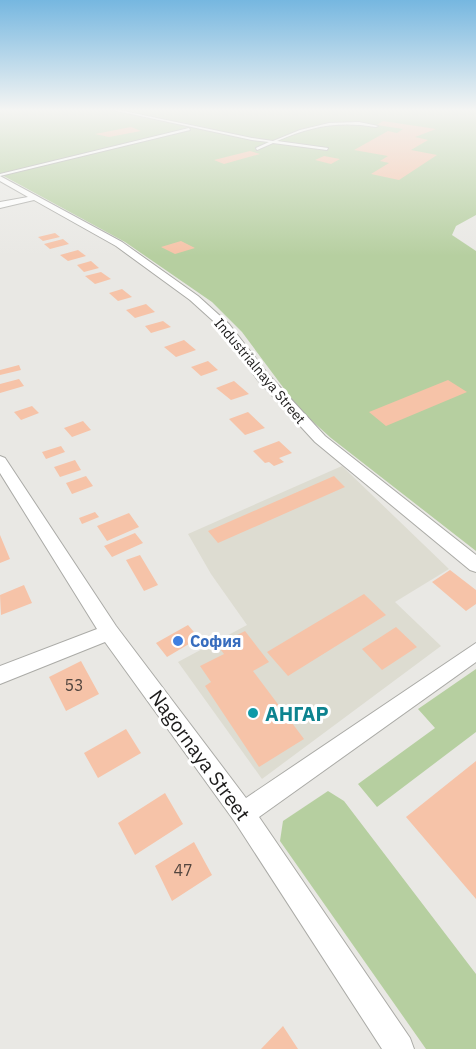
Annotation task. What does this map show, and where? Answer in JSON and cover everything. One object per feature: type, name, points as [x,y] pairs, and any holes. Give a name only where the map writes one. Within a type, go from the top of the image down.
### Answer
[{"type":"street","name":"Industrialnaya Street","points":[[0,177],[33,198],[76,219],[118,244],[194,298],[225,326],[262,376],[320,439],[476,564]]},
{"type":"street","points":[[0,205],[33,198]]},
{"type":"street","name":"Nagornaya Street","points":[[0,461],[109,632],[243,814],[399,1049]]},
{"type":"street","points":[[0,675],[109,632]]},
{"type":"street","points":[[243,814],[476,651]]},
{"type":"lane","points":[[0,177],[75,158]]},
{"type":"shaded area","points":[[342,466],[449,569],[395,602],[441,646],[262,779],[178,662],[247,625],[211,574],[188,534]]},
{"type":"green space","points":[[0,158],[476,158],[476,215],[456,226],[452,235],[476,251],[476,551],[331,438],[300,410],[242,332],[212,302],[125,242],[0,174]]},
{"type":"green space","points":[[476,669],[476,732],[377,807],[358,784],[435,728],[418,709]]},
{"type":"green space","points":[[328,791],[344,801],[476,974],[476,1049],[426,1049],[280,841],[283,821]]},
{"type":"building","points":[[222,158],[246,158],[224,164],[214,160]]},
{"type":"building","points":[[320,158],[340,159],[331,164],[315,160]]},
{"type":"building","points":[[385,158],[433,158],[399,180],[371,174],[389,163],[380,161]]},
{"type":"building","points":[[55,233],[60,237],[43,241],[38,237]]},
{"type":"building","points":[[63,239],[69,244],[50,249],[44,244]]},
{"type":"building","points":[[181,241],[195,248],[175,254],[161,247]]},
{"type":"building","points":[[78,250],[86,256],[68,261],[60,255]]},
{"type":"building","points":[[91,261],[99,268],[84,272],[77,265]]},
{"type":"building","points":[[101,272],[111,279],[95,284],[85,276]]},
{"type":"building","points":[[122,289],[132,297],[118,301],[109,293]]},
{"type":"building","points":[[146,304],[155,312],[135,318],[126,310]]},
{"type":"building","points":[[163,321],[171,327],[151,333],[145,326]]},
{"type":"building","points":[[184,340],[196,350],[176,357],[164,347]]},
{"type":"building","points":[[208,361],[218,370],[201,376],[191,367]]},
{"type":"building","points":[[19,365],[21,370],[0,375],[0,370]]},
{"type":"building","points":[[19,379],[24,386],[0,393],[0,384]]},
{"type":"building","points":[[448,380],[467,392],[386,426],[369,412]]},
{"type":"building","points":[[234,381],[249,394],[231,400],[216,388]]},
{"type":"building","points":[[32,406],[39,413],[21,420],[14,412]]},
{"type":"building","points":[[248,412],[265,428],[245,435],[229,419]]},
{"type":"building","points":[[83,421],[91,430],[72,437],[64,428]]},
{"type":"building","points":[[279,441],[292,453],[279,458],[284,462],[274,466],[269,462],[265,463],[253,451]]},
{"type":"building","points":[[61,446],[65,452],[46,459],[42,452]]},
{"type":"building","points":[[75,460],[81,470],[60,477],[54,467]]},
{"type":"building","points":[[86,476],[93,486],[72,494],[66,483]]},
{"type":"building","points":[[334,476],[345,487],[218,543],[208,531]]},
{"type":"building","points":[[95,512],[99,517],[82,524],[79,518]]},
{"type":"building","points":[[129,513],[139,527],[107,541],[97,526]]},
{"type":"building","points":[[135,533],[143,543],[112,557],[104,546]]},
{"type":"building","points":[[0,535],[10,559],[0,563]]},
{"type":"building","points":[[140,555],[158,585],[144,591],[126,560]]},
{"type":"building","points":[[450,570],[476,590],[476,604],[466,611],[432,582]]},
{"type":"building","points":[[24,585],[32,603],[1,615],[0,595]]},
{"type":"building","points":[[364,594],[386,615],[288,676],[267,652]]},
{"type":"building","name":"София","points":[[188,625],[199,638],[167,657],[156,643]]},
{"type":"building","points":[[396,627],[417,647],[382,670],[362,649]]},
{"type":"building","name":"АНГАР","points":[[245,631],[269,662],[253,671],[304,739],[259,767],[205,686],[211,682],[200,666],[224,654],[217,645]]},
{"type":"building","points":[[81,661],[99,694],[66,711],[49,677]]},
{"type":"building","points":[[126,729],[141,753],[98,778],[84,753]]},
{"type":"building","points":[[476,761],[476,899],[406,817]]},
{"type":"building","points":[[165,793],[183,824],[135,855],[118,823]]},
{"type":"building","points":[[194,842],[212,875],[172,901],[155,866]]},
{"type":"building","points":[[283,1026],[298,1049],[261,1049]]},
{"type":"place","name":"София","points":[[178,641]]},
{"type":"place","name":"АНГАР","points":[[253,713]]}]
